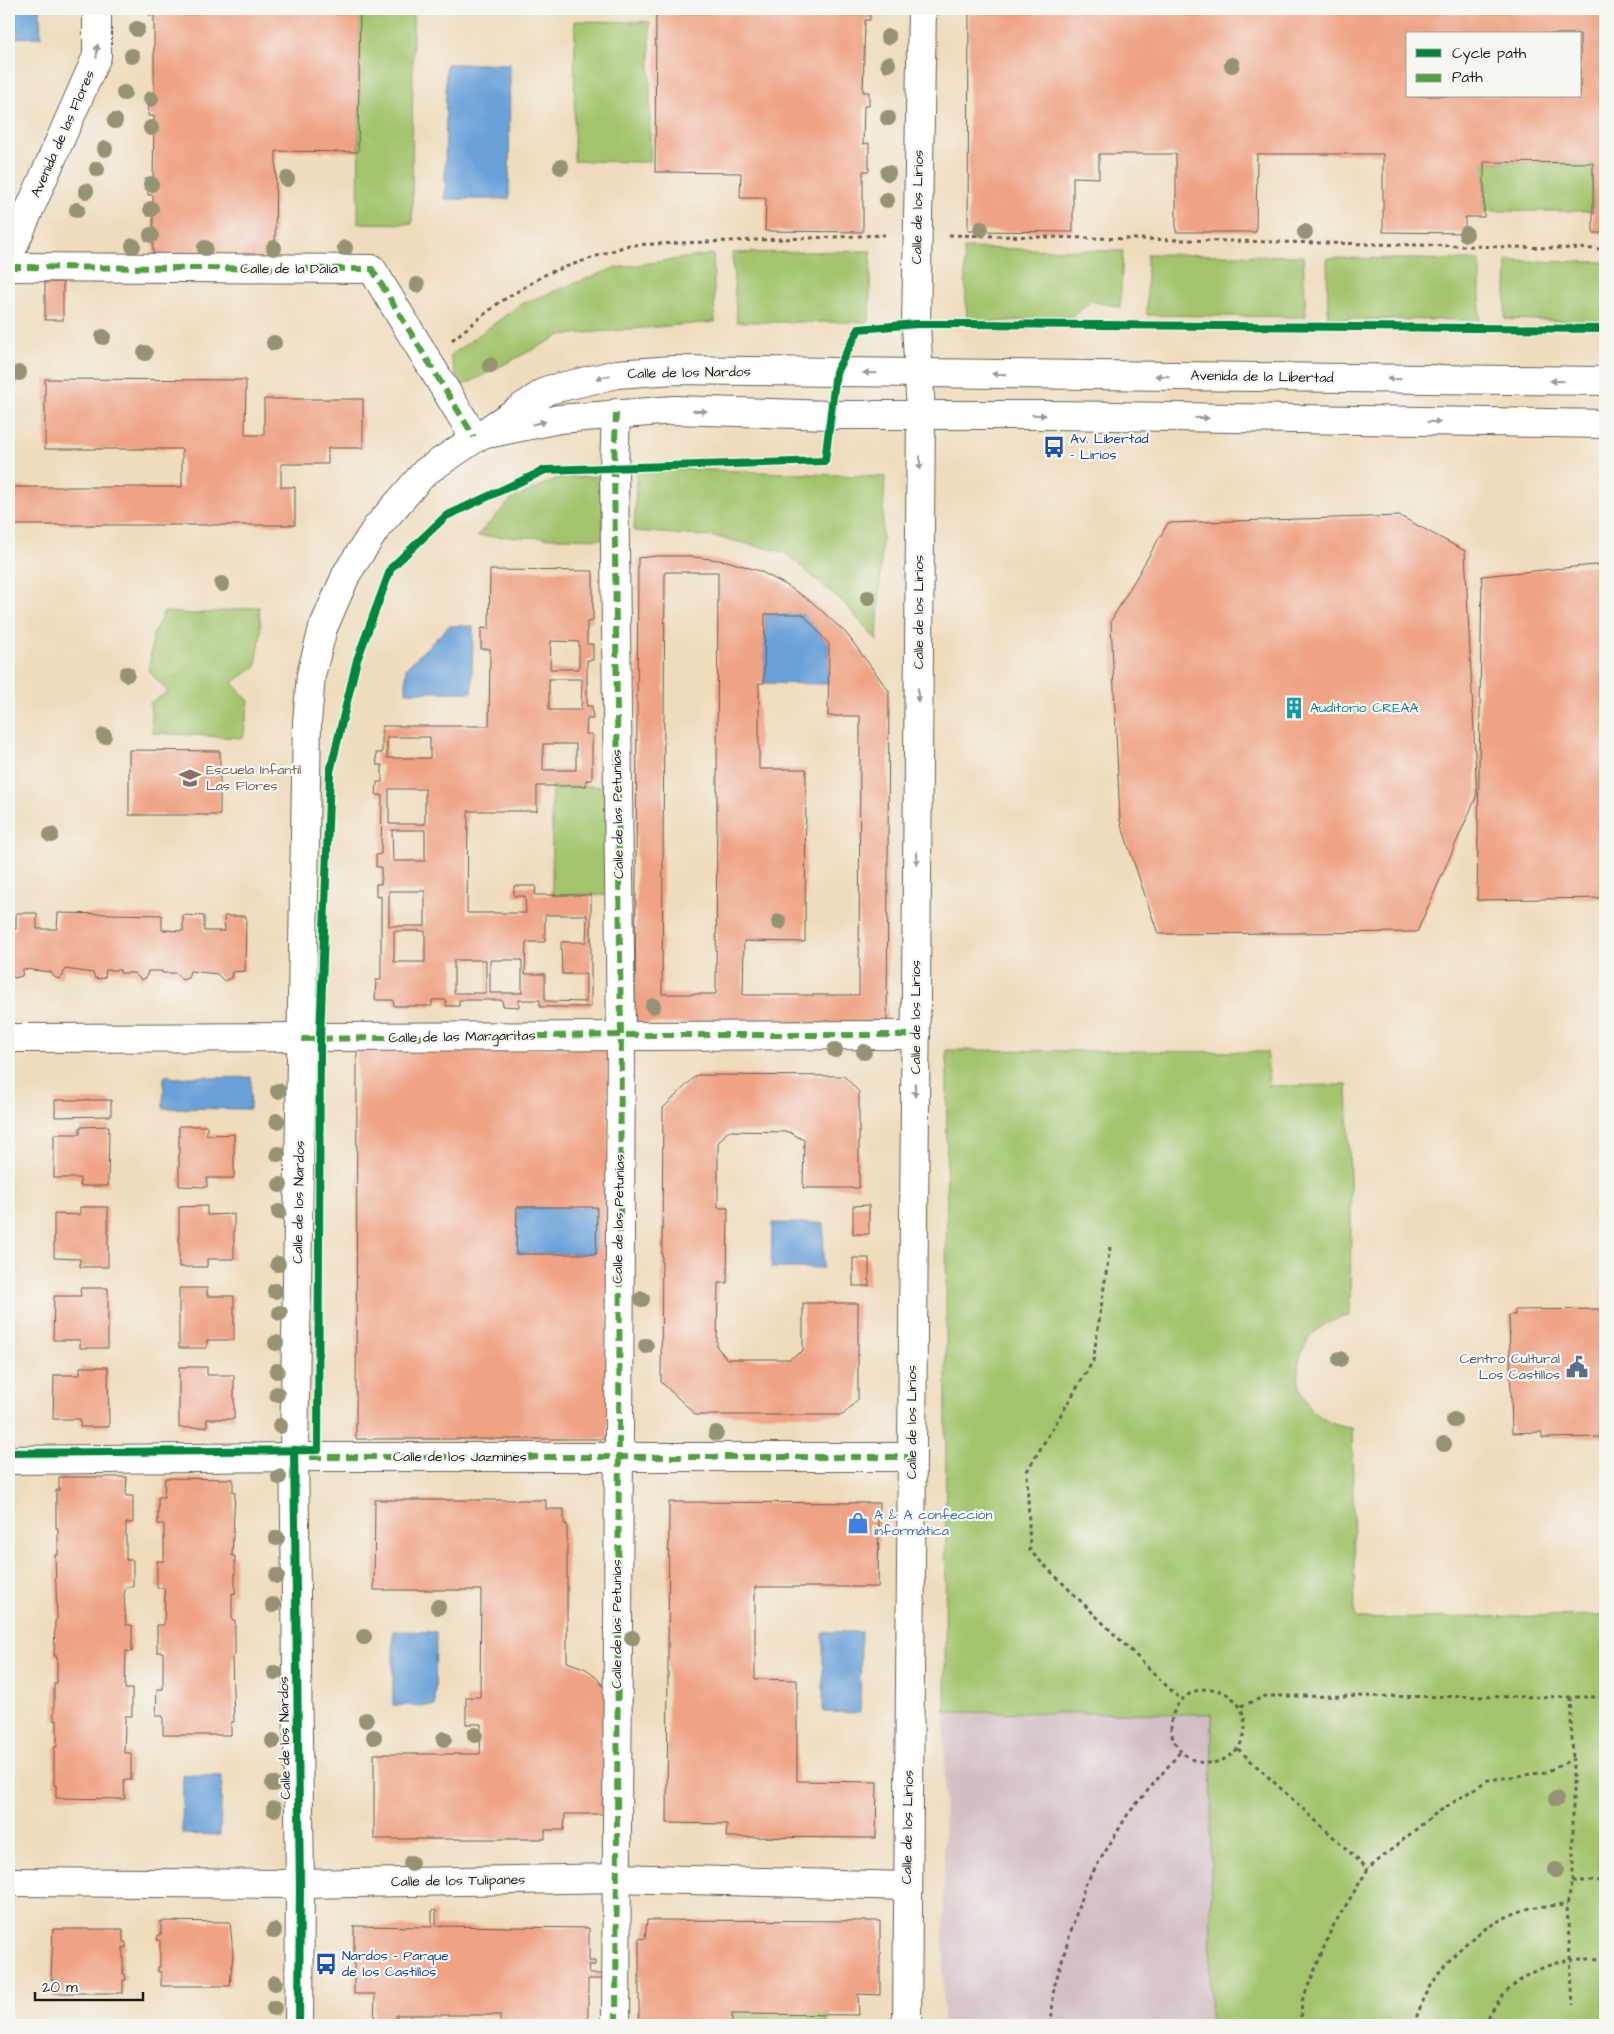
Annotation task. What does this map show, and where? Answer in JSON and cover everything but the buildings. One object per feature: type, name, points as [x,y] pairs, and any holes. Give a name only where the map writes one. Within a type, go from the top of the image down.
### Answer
[{"type":"street","name":"Avenida de las Flores","points":[[9,256],[97,56],[98,9]]},
{"type":"street","name":"Calle de los Lirios","points":[[907,2025],[921,414],[916,324],[922,9]]},
{"type":"street","name":"Calle de la Dalia","points":[[9,267],[372,269],[474,437]]},
{"type":"street","name":"Calle de los Nardos","points":[[299,2025],[300,1884],[294,1457],[307,723],[311,675],[323,628],[348,574],[377,527],[425,472],[474,437],[548,390],[617,374],[673,370],[919,373]]},
{"type":"street","name":"Avenida de la Libertad","points":[[919,373],[1605,382]]},
{"type":"street","name":"Calle de los Nardos","points":[[474,437],[559,419],[616,413],[674,410],[921,414]]},
{"type":"street","name":"Calle de las Petunias","points":[[616,413],[614,468],[621,1035],[617,1457],[616,2025]]},
{"type":"street","points":[[921,414],[1605,424]]},
{"type":"street","name":"Calle de las Margaritas","points":[[9,1038],[302,1039],[621,1035],[916,1035]]},
{"type":"street","name":"Calle de los Jazmines","points":[[9,1460],[294,1457],[912,1456]]},
{"type":"street","name":"Calle de los Tulipanes","points":[[9,1882],[300,1884],[616,1878],[907,1886]]},
{"type":"path","points":[[427,360],[500,302],[548,273],[629,245],[917,234],[1605,249]]},
{"type":"path","points":[[1110,1247],[1092,1361],[1027,1471],[1030,1551],[1181,1700]]},
{"type":"path","points":[[1200,1688],[1223,1691],[1241,1706],[1246,1728],[1238,1750],[1220,1762],[1199,1762],[1181,1751],[1172,1735],[1172,1716],[1181,1700],[1200,1688]]},
{"type":"path","points":[[1241,1706],[1266,1696],[1605,1697]]},
{"type":"path","points":[[1570,1697],[1573,1759],[1573,1881],[1566,1905],[1573,2005]]},
{"type":"path","points":[[1238,1750],[1368,1869]]},
{"type":"path","points":[[1051,2025],[1054,1987],[1085,1885],[1128,1814],[1181,1751]]},
{"type":"path","points":[[1300,2025],[1302,2001],[1332,1928],[1368,1869],[1432,1816],[1488,1780],[1546,1772],[1573,1759]]},
{"type":"path","points":[[1573,1881],[1605,1881]]},
{"type":"path","points":[[1414,2025],[1432,1985],[1449,1958],[1483,1930],[1526,1909],[1566,1905]]},
{"type":"path","points":[[1485,2025],[1503,1996],[1522,1979],[1545,1966],[1571,1959],[1605,1960]]},
{"type":"shaded area","points":[[945,1712],[1212,1714],[1210,2025],[943,2025]]},
{"type":"green space","points":[[360,9],[413,9],[412,224],[358,223]]},
{"type":"green space","points":[[575,21],[650,22],[650,162],[574,161]]},
{"type":"green space","points":[[1484,162],[1593,163],[1593,211],[1484,211]]},
{"type":"green space","points":[[964,248],[1123,251],[1120,307],[1091,301],[1074,316],[967,324]]},
{"type":"green space","points":[[871,251],[869,322],[737,322],[732,253]]},
{"type":"green space","points":[[713,254],[715,322],[561,335],[460,387],[450,356],[521,304],[615,268]]},
{"type":"green space","points":[[1147,254],[1303,256],[1306,317],[1147,315]]},
{"type":"green space","points":[[1327,258],[1480,260],[1480,320],[1328,319]]},
{"type":"green space","points":[[1507,261],[1605,262],[1605,322],[1505,319]]},
{"type":"green space","points":[[637,467],[885,477],[877,641],[845,604],[784,552],[717,537],[634,531]]},
{"type":"green space","points":[[604,476],[603,539],[477,536],[511,500],[558,478]]},
{"type":"green space","points":[[259,607],[261,632],[256,666],[232,683],[249,701],[243,738],[153,733],[150,703],[168,692],[149,671],[153,635],[164,612],[195,614]]},
{"type":"green space","points":[[552,786],[609,786],[608,895],[552,895]]},
{"type":"green space","points":[[947,1050],[1267,1052],[1269,1086],[1347,1085],[1351,1212],[1350,1316],[1327,1323],[1311,1337],[1301,1354],[1298,1374],[1302,1393],[1312,1409],[1329,1422],[1352,1428],[1355,1619],[1605,1615],[1605,2025],[1210,2025],[1212,1714],[945,1712]]},
{"type":"green space","points":[[731,2010],[829,2011],[828,2025],[730,2025]]},
{"type":"green space","points":[[410,2020],[493,2021],[493,2025],[410,2025]]},
{"type":"water","points":[[9,9],[40,9],[41,37],[9,38]]},
{"type":"water","points":[[446,64],[510,64],[509,199],[445,199]]},
{"type":"water","points":[[765,614],[803,614],[829,644],[828,684],[764,683]]},
{"type":"water","points":[[449,626],[473,626],[472,692],[406,692],[406,668]]},
{"type":"water","points":[[168,1075],[173,1078],[209,1076],[209,1078],[251,1077],[250,1109],[163,1108],[164,1077]]},
{"type":"water","points":[[517,1207],[597,1207],[596,1254],[516,1254]]},
{"type":"water","points":[[772,1223],[824,1223],[823,1268],[771,1268]]},
{"type":"water","points":[[393,1631],[436,1632],[435,1706],[393,1705]]},
{"type":"water","points":[[823,1632],[861,1632],[860,1713],[823,1712]]},
{"type":"water","points":[[183,1775],[222,1776],[220,1835],[182,1834]]},
{"type":"marked path","points":[[9,267],[372,269],[474,437]]},
{"type":"marked path","points":[[616,413],[614,468],[621,1035],[616,2025]]},
{"type":"marked path","points":[[302,1039],[621,1035],[916,1035]]},
{"type":"marked path","points":[[310,1457],[912,1457]]},
{"type":"cycle path","points":[[9,1453],[318,1450],[320,1038],[330,772],[357,660],[391,568],[446,516],[545,470],[825,461],[836,372],[859,329],[916,324],[1605,329]]},
{"type":"cycle path","points":[[294,1450],[300,1884],[299,2025]]},
{"type":"place","name":"Av. Libertad - Lirios","points":[[1054,447]]},
{"type":"place","name":"Auditorio CREAA","points":[[1294,708]]},
{"type":"place","name":"Escuela Infantil Las Flores","points":[[190,778]]},
{"type":"place","name":"Centro Cultural Los Castillos","points":[[1577,1367]]},
{"type":"place","name":"A & A confección informática","points":[[858,1523]]},
{"type":"place","name":"Nardos - Parque de los Castillos","points":[[326,1964]]}]
